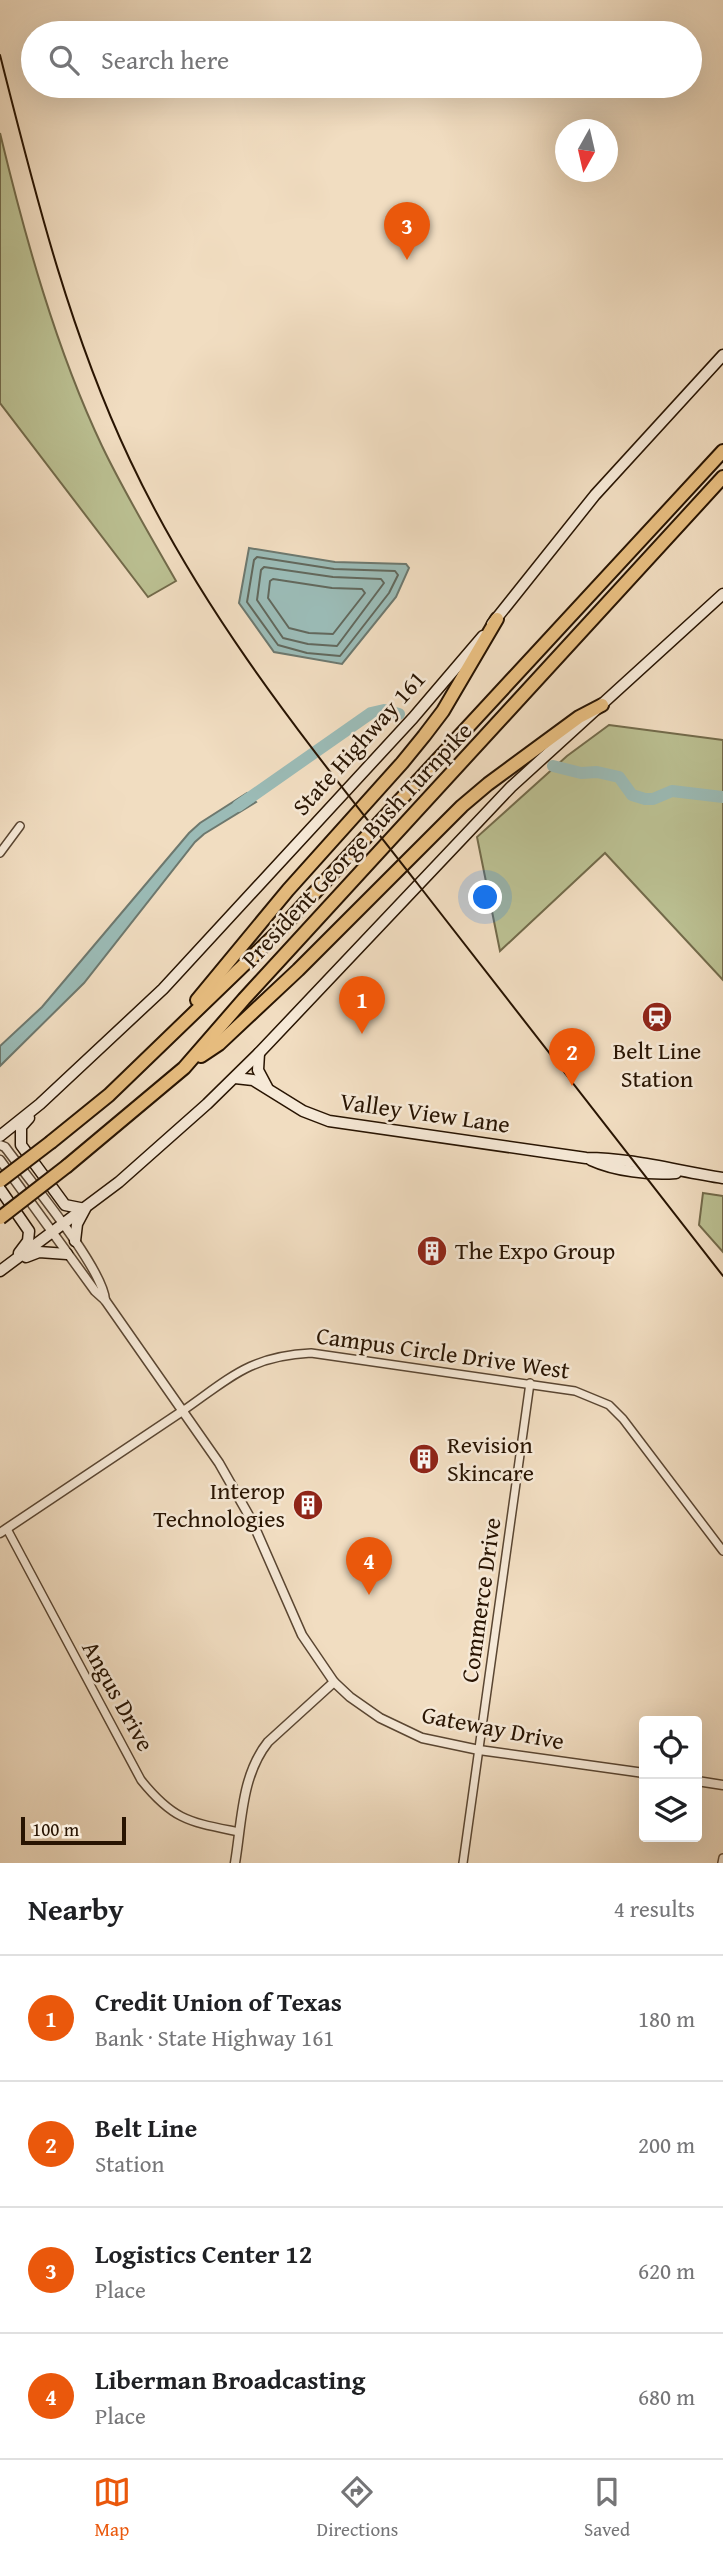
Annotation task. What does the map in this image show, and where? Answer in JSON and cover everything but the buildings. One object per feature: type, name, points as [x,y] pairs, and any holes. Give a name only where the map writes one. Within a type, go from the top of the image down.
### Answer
[{"type":"highway","name":"President George Bush Turnpike","points":[[0,1181],[110,1095],[281,929],[723,451]]},
{"type":"highway","name":"President George Bush Turnpike","points":[[0,1218],[184,1068],[244,999],[723,478]]},
{"type":"highway","points":[[154,1052],[166,1033],[228,965],[288,890],[402,764],[443,711],[497,619]]},
{"type":"highway","points":[[184,1068],[219,1044],[298,970],[462,806],[579,717],[602,705]]},
{"type":"main road","name":"State Highway 161","points":[[0,1136],[40,1104],[163,989],[413,718],[497,619],[595,495],[723,355]]},
{"type":"main road","points":[[0,1271],[85,1209],[147,1159],[235,1078],[496,802],[723,594]]},
{"type":"main road","points":[[259,1053],[258,1070],[267,1087]]},
{"type":"main road","name":"Valley View Lane","points":[[235,1078],[252,1079],[303,1111],[329,1121],[586,1158],[603,1158],[723,1178]]},
{"type":"main road","points":[[40,1104],[21,1127],[21,1144],[65,1205],[85,1209]]},
{"type":"main road","points":[[0,1189],[29,1231],[28,1241],[10,1264]]},
{"type":"main road","points":[[75,1241],[77,1223],[85,1209]]},
{"type":"main road","points":[[10,1264],[39,1252],[68,1254]]},
{"type":"street","points":[[0,853],[20,826]]},
{"type":"street","name":"Gateway Drive","points":[[0,1145],[5,1147],[75,1241],[103,1286],[105,1300]]},
{"type":"street","name":"Gateway Drive","points":[[0,1160],[95,1291],[105,1300],[219,1463],[252,1521],[302,1635],[334,1682],[350,1698],[397,1728],[422,1738],[479,1750],[639,1772]]},
{"type":"street","name":"Campus Circle Drive West","points":[[184,1410],[251,1365],[288,1354],[328,1354],[575,1391],[609,1405],[635,1432],[723,1551]]},
{"type":"street","name":"Commerce Drive","points":[[463,1863],[530,1383]]},
{"type":"street","points":[[3,1531],[184,1410]]},
{"type":"street","name":"Angus Drive","points":[[3,1531],[141,1780],[174,1814],[187,1820],[239,1832]]},
{"type":"street","points":[[235,1863],[251,1772],[261,1751],[334,1682]]},
{"type":"street","points":[[702,1782],[723,1784]]},
{"type":"street","points":[[722,1863],[723,1858]]},
{"type":"green space","points":[[0,133],[31,252],[70,371],[110,463],[176,581],[148,597],[0,403]]},
{"type":"green space","points":[[609,725],[723,740],[723,980],[605,853],[500,951],[477,837],[567,756]]},
{"type":"green space","points":[[703,1193],[723,1196],[723,1252],[699,1225]]},
{"type":"water","points":[[249,548],[335,562],[406,564],[409,568],[396,597],[342,664],[274,652],[239,603]]},
{"type":"water","points":[[247,793],[256,802],[195,842],[84,983],[0,1066],[0,1046],[42,1007],[189,833]]},
{"type":"waterway","points":[[238,806],[371,713],[384,710],[399,714]]},
{"type":"waterway","points":[[553,766],[581,773],[597,772],[619,777],[632,795],[645,799],[653,799],[672,791],[723,797]]},
{"type":"tram line","points":[[0,55],[40,210],[89,362],[130,460],[191,574],[299,731],[723,1276]]},
{"type":"place","name":"Logistics Center 12","points":[[407,260]]},
{"type":"place","name":"Belt Line Station","points":[[657,1017]]},
{"type":"place","name":"Credit Union of Texas","points":[[362,1034]]},
{"type":"place","name":"Belt Line","points":[[572,1086]]},
{"type":"place","name":"The Expo Group","points":[[432,1251]]},
{"type":"place","name":"Revision Skincare","points":[[424,1459]]},
{"type":"place","name":"Interop Technologies","points":[[308,1505]]},
{"type":"place","name":"Liberman Broadcasting","points":[[369,1595]]}]
